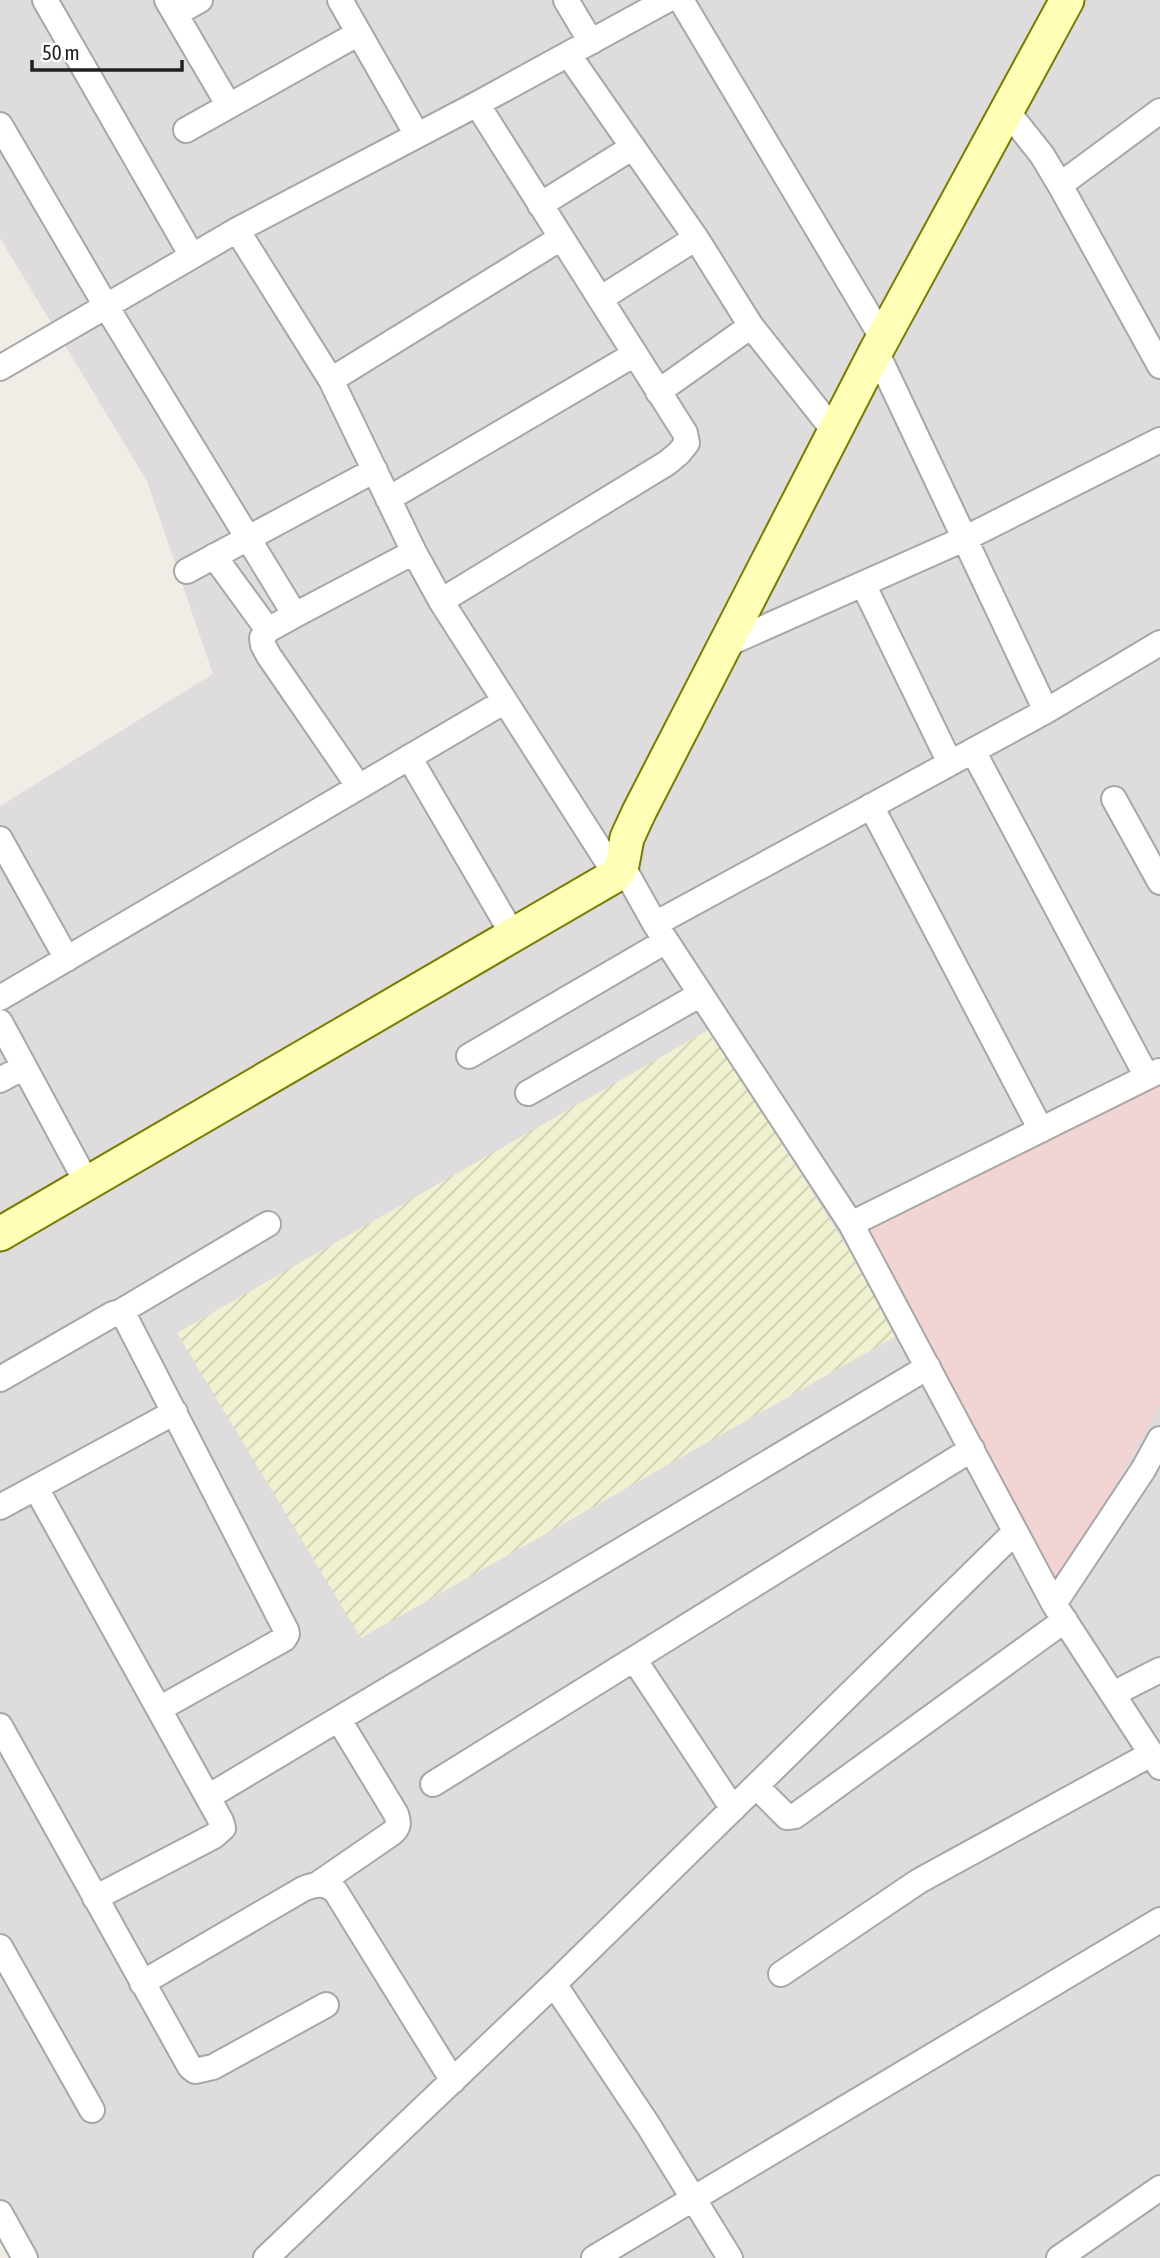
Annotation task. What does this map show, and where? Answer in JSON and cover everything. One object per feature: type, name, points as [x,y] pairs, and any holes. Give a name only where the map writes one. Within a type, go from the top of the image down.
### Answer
[{"type":"street","points":[[45,0],[192,256]]},
{"type":"street","points":[[200,0],[171,7],[229,106]]},
{"type":"street","points":[[340,0],[418,135]]},
{"type":"street","points":[[566,0],[591,42]]},
{"type":"street","points":[[0,368],[237,230],[667,0]]},
{"type":"street","points":[[681,0],[880,345],[964,538],[1046,711]]},
{"type":"street","points":[[0,1234],[513,935],[619,870],[627,838],[639,812],[723,646],[880,345],[1067,0]]},
{"type":"street","points":[[186,130],[359,33]]},
{"type":"street","points":[[568,54],[696,238],[751,326],[835,432]]},
{"type":"street","points":[[441,601],[680,453],[687,443],[685,433],[477,104]]},
{"type":"street","points":[[1007,111],[1042,155],[1160,366]]},
{"type":"street","points":[[1060,185],[1160,111]]},
{"type":"street","points":[[0,125],[106,306],[295,615]]},
{"type":"street","points":[[540,205],[633,147]]},
{"type":"street","points":[[237,230],[331,380],[414,552],[441,601],[851,1224],[1059,1612],[1156,1760],[919,1881],[781,1973]]},
{"type":"street","points":[[331,380],[561,238]]},
{"type":"street","points":[[600,299],[696,238]]},
{"type":"street","points":[[658,392],[751,326]]},
{"type":"street","points":[[388,499],[635,354]]},
{"type":"street","points":[[723,646],[964,538],[1160,440]]},
{"type":"street","points":[[187,571],[375,470]]},
{"type":"street","points":[[359,787],[263,645],[262,638],[268,630],[414,552]]},
{"type":"street","points":[[214,556],[268,630]]},
{"type":"street","points":[[863,584],[950,763]]},
{"type":"street","points":[[469,1056],[661,932],[871,806],[1046,711],[1160,643]]},
{"type":"street","points":[[0,998],[505,701]]},
{"type":"street","points":[[851,1224],[1153,1074],[972,751]]},
{"type":"street","points":[[409,758],[513,935]]},
{"type":"street","points":[[1114,799],[1160,882]]},
{"type":"street","points":[[871,806],[1041,1130]]},
{"type":"street","points":[[0,839],[67,959]]},
{"type":"street","points":[[528,1093],[701,994]]},
{"type":"street","points":[[0,1021],[87,1183]]},
{"type":"street","points":[[0,1080],[24,1067]]},
{"type":"street","points":[[0,1379],[268,1224]]},
{"type":"street","points":[[120,1312],[127,1320],[287,1634],[278,1642],[159,1709]]},
{"type":"street","points":[[208,1797],[928,1367]]},
{"type":"street","points":[[0,1507],[174,1412]]},
{"type":"street","points":[[757,1786],[781,1813],[787,1817],[795,1816],[1059,1612],[1160,1438]]},
{"type":"street","points":[[433,1784],[972,1449]]},
{"type":"street","points":[[36,1488],[223,1828],[220,1833],[95,1898]]},
{"type":"street","points":[[266,2258],[554,1984],[1016,1532]]},
{"type":"street","points":[[634,1659],[733,1809]]},
{"type":"street","points":[[1113,1694],[1160,1670]]},
{"type":"street","points":[[142,1983],[303,1889],[318,1884],[398,1828],[399,1822],[339,1720]]},
{"type":"street","points":[[0,1726],[10,1767],[95,1898],[184,2058],[195,2071],[213,2067],[326,2005]]},
{"type":"street","points":[[318,1884],[328,1885],[336,1892],[453,2081]]},
{"type":"street","points":[[594,2258],[1160,1920]]},
{"type":"street","points":[[0,1947],[92,2110]]},
{"type":"street","points":[[554,1984],[641,2115],[730,2258]]},
{"type":"street","points":[[1059,2258],[1160,2188]]},
{"type":"street","points":[[0,2213],[26,2258]]},
{"type":"shaded area","points":[[0,0],[1160,0],[1160,2258],[10,2258],[0,2241],[0,806],[213,674],[147,481],[0,238]]},
{"type":"shaded area","points":[[1160,1086],[1160,1405],[1060,1589],[866,1228]]},
{"type":"green space","points":[[710,1029],[875,1292],[898,1335],[361,1638],[177,1333]]}]
